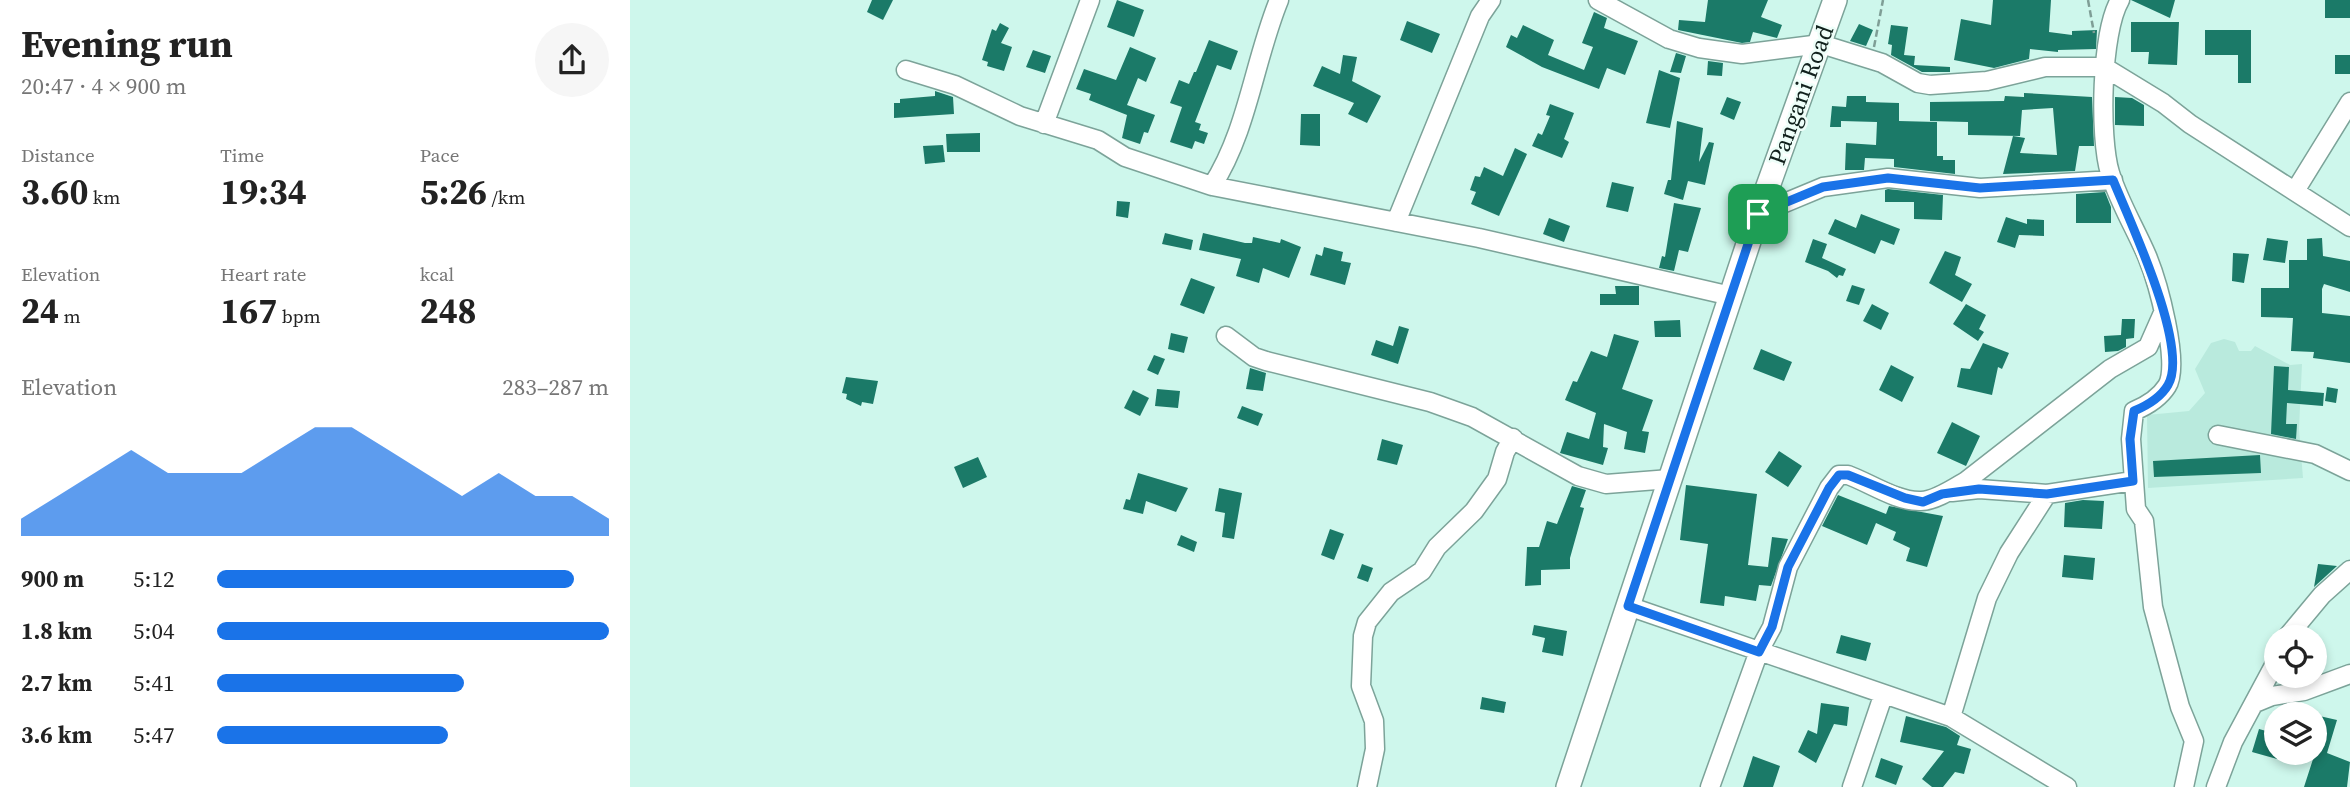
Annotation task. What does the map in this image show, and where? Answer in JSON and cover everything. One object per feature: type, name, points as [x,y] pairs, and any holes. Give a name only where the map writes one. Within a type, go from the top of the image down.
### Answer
[{"type":"main road","name":"Pangani Road","points":[[1568,787],[1758,214],[1835,0]]},
{"type":"street","points":[[1044,124],[1090,0]]},
{"type":"street","points":[[1212,186],[1230,158],[1257,61],[1279,0]]},
{"type":"street","points":[[1396,222],[1480,16],[1491,0]]},
{"type":"street","points":[[1598,0],[1669,39],[1699,48],[1742,54],[1821,44],[1870,60],[1918,83],[1930,85],[1987,80],[2045,67],[2104,67],[2164,103],[2190,124],[2350,227]]},
{"type":"street","points":[[2120,0],[2106,45],[2105,133],[2113,180],[2147,257],[2163,313],[2172,359],[2168,384],[2147,406],[2134,411],[2130,439],[2133,481],[2136,509],[2144,521],[2153,607],[2180,707],[2194,741],[2184,787]]},
{"type":"street","points":[[906,70],[955,85],[1020,116],[1098,140],[1125,156],[1212,186],[1396,222],[1731,296]]},
{"type":"street","points":[[2295,191],[2350,102]]},
{"type":"street","points":[[1758,214],[1823,187],[1888,178],[1980,188],[2113,180]]},
{"type":"street","points":[[1710,787],[1759,652],[1772,627],[1788,567],[1829,488],[1839,475],[1848,475],[1905,498],[1923,502],[1942,494],[1966,481],[2110,369],[2148,347],[2163,313]]},
{"type":"street","points":[[1226,336],[1254,357],[1430,401],[1472,417],[1578,476],[1606,484],[1670,479]]},
{"type":"street","points":[[2218,435],[2315,454],[2350,471]]},
{"type":"street","points":[[1367,787],[1375,749],[1374,722],[1361,687],[1363,636],[1367,622],[1391,592],[1422,571],[1437,547],[1474,512],[1497,479],[1505,452],[1513,438]]},
{"type":"street","points":[[1942,494],[1979,489],[2047,494],[2133,481]]},
{"type":"street","points":[[1951,717],[1987,598],[2008,553],[2047,494]]},
{"type":"street","points":[[2297,625],[2322,595],[2350,570]]},
{"type":"street","points":[[1628,606],[1883,696],[1951,717],[2067,787]]},
{"type":"street","points":[[2255,703],[2272,696],[2304,691],[2350,674]]},
{"type":"street","points":[[2216,787],[2233,742],[2264,685]]},
{"type":"street","points":[[1852,787],[1883,696]]},
{"type":"path","points":[[1870,60],[1883,0]]},
{"type":"path","points":[[2088,0],[2093,32],[2106,45]]},
{"type":"shaded area","points":[[2224,339],[2235,342],[2239,351],[2251,351],[2255,346],[2290,365],[2302,364],[2299,429],[2303,478],[2148,488],[2147,415],[2189,411],[2205,393],[2195,369],[2211,343]]},
{"type":"building","points":[[872,0],[893,0],[883,20],[867,12]]},
{"type":"building","points":[[1117,0],[1144,10],[1134,37],[1107,27]]},
{"type":"building","points":[[1708,0],[1768,0],[1761,17],[1782,25],[1777,38],[1753,32],[1750,42],[1742,43],[1678,30],[1679,20],[1705,22]]},
{"type":"building","points":[[1993,0],[2051,0],[2049,32],[2072,35],[2072,31],[2097,30],[2096,49],[2058,52],[2030,49],[2029,59],[1994,68],[1954,60],[1961,19],[1991,25]]},
{"type":"building","points":[[2131,0],[2175,0],[2170,18]]},
{"type":"building","points":[[2325,0],[2350,0],[2350,18],[2325,18]]},
{"type":"building","points":[[1594,12],[1607,18],[1604,28],[1638,41],[1625,75],[1607,68],[1599,89],[1542,67],[1506,47],[1511,35],[1517,38],[1523,25],[1554,40],[1548,55],[1584,70],[1593,47],[1582,43]]},
{"type":"building","points":[[1407,21],[1440,34],[1432,53],[1400,40]]},
{"type":"building","points":[[2131,22],[2179,22],[2177,65],[2148,64],[2149,52],[2131,52]]},
{"type":"building","points":[[1000,23],[1009,28],[1001,43],[1012,47],[1004,71],[987,66],[988,62],[982,60],[992,29],[996,31]]},
{"type":"building","points":[[1859,24],[1873,30],[1866,46],[1850,41]]},
{"type":"building","points":[[1891,25],[1908,27],[1904,55],[1915,56],[1914,65],[1950,67],[1950,72],[1922,72],[1891,55],[1892,45],[1888,44]]},
{"type":"building","points":[[2205,30],[2251,30],[2251,83],[2238,83],[2238,55],[2205,55]]},
{"type":"building","points":[[1209,40],[1238,51],[1231,70],[1217,65],[1195,122],[1201,124],[1199,130],[1208,133],[1204,144],[1195,141],[1192,149],[1170,142],[1182,107],[1170,103],[1179,80],[1189,84]]},
{"type":"building","points":[[1130,47],[1156,58],[1146,82],[1138,78],[1127,105],[1155,115],[1140,144],[1122,138],[1127,115],[1089,100],[1091,94],[1076,89],[1084,69],[1116,80]]},
{"type":"building","points":[[1033,50],[1051,56],[1045,73],[1026,67]]},
{"type":"building","points":[[1676,53],[1686,56],[1681,73],[1670,72]]},
{"type":"building","points":[[1343,55],[1357,57],[1352,81],[1381,96],[1367,123],[1348,114],[1354,103],[1313,86],[1322,66],[1340,74]]},
{"type":"building","points":[[2335,55],[2350,55],[2350,74],[2335,74]]},
{"type":"building","points":[[1708,61],[1723,63],[1722,76],[1707,75]]},
{"type":"building","points":[[1659,70],[1680,78],[1670,128],[1646,123]]},
{"type":"building","points":[[935,91],[953,97],[954,114],[894,118],[894,103],[900,103],[900,99],[935,96]]},
{"type":"building","points":[[2024,93],[2092,97],[2094,146],[2079,146],[2075,171],[2003,174],[2013,136],[2025,138],[2020,153],[2057,155],[2053,108],[2022,110],[2020,136],[1968,135],[1968,122],[1930,121],[1930,102],[2004,101],[2005,96],[2024,97]]},
{"type":"building","points":[[1847,96],[1866,96],[1866,102],[1899,103],[1899,121],[1937,122],[1937,156],[1943,156],[1943,160],[1955,160],[1955,174],[1894,167],[1894,159],[1865,158],[1864,170],[1845,170],[1846,143],[1876,145],[1877,122],[1841,121],[1841,127],[1830,127],[1832,106],[1846,107]]},
{"type":"building","points":[[1727,97],[1741,102],[1734,120],[1720,114]]},
{"type":"building","points":[[2115,97],[2132,98],[2144,105],[2144,126],[2115,125]]},
{"type":"building","points":[[1550,104],[1574,113],[1564,139],[1569,142],[1562,158],[1532,146],[1538,133],[1542,135],[1550,116],[1546,115]]},
{"type":"building","points":[[1301,114],[1320,114],[1320,146],[1300,145]]},
{"type":"building","points":[[1677,121],[1703,128],[1699,162],[1709,142],[1714,143],[1705,185],[1688,181],[1683,200],[1664,194],[1668,180],[1671,180]]},
{"type":"building","points":[[980,133],[980,152],[947,152],[946,134]]},
{"type":"building","points":[[943,145],[945,162],[925,164],[923,146]]},
{"type":"building","points":[[1515,148],[1527,154],[1499,216],[1471,204],[1476,192],[1470,190],[1475,176],[1480,177],[1484,167],[1503,176]]},
{"type":"building","points":[[1612,182],[1634,187],[1628,212],[1606,207]]},
{"type":"building","points":[[1885,190],[1943,195],[1942,220],[1914,219],[1914,202],[1885,202]]},
{"type":"building","points":[[2105,192],[2111,207],[2111,223],[2076,223],[2076,194]]},
{"type":"building","points":[[1117,201],[1130,202],[1128,218],[1116,216]]},
{"type":"building","points":[[1674,203],[1701,208],[1688,252],[1679,250],[1674,271],[1659,268],[1662,256],[1665,257]]},
{"type":"building","points":[[1861,214],[1900,229],[1894,245],[1881,240],[1875,254],[1828,234],[1835,219],[1856,228]]},
{"type":"building","points":[[2006,217],[2027,224],[2027,219],[2044,220],[2044,236],[2019,235],[2015,248],[1997,242]]},
{"type":"building","points":[[1549,218],[1570,226],[1564,242],[1543,234]]},
{"type":"building","points":[[1165,233],[1193,240],[1191,250],[1162,244]]},
{"type":"building","points":[[1203,233],[1245,243],[1252,243],[1253,237],[1280,243],[1281,239],[1301,247],[1289,278],[1263,268],[1259,283],[1236,276],[1241,259],[1199,250]]},
{"type":"building","points":[[2267,238],[2288,241],[2285,263],[2263,260]]},
{"type":"building","points":[[2322,238],[2323,256],[2350,261],[2350,292],[2324,284],[2322,313],[2350,316],[2350,363],[2313,358],[2314,352],[2291,351],[2293,318],[2261,317],[2261,288],[2289,288],[2289,260],[2307,260],[2307,239]]},
{"type":"building","points":[[1813,239],[1827,244],[1822,258],[1846,269],[1843,276],[1839,275],[1837,278],[1828,271],[1805,262]]},
{"type":"building","points":[[1324,247],[1343,252],[1341,261],[1351,263],[1345,285],[1310,275],[1316,254],[1322,256]]},
{"type":"building","points":[[1945,251],[1961,257],[1955,275],[1972,284],[1962,302],[1929,283]]},
{"type":"building","points":[[2233,253],[2249,254],[2244,283],[2232,281]]},
{"type":"building","points":[[1191,278],[1215,287],[1204,314],[1180,305]]},
{"type":"building","points":[[1852,285],[1865,289],[1859,305],[1846,301]]},
{"type":"building","points":[[1615,286],[1639,286],[1639,305],[1600,305],[1600,294],[1616,294]]},
{"type":"building","points":[[1872,304],[1889,313],[1881,330],[1863,321]]},
{"type":"building","points":[[1966,304],[1986,315],[1979,329],[1984,332],[1978,341],[1953,324]]},
{"type":"building","points":[[2122,319],[2135,319],[2134,338],[2126,339],[2126,347],[2118,351],[2105,352],[2104,336],[2121,335]]},
{"type":"building","points":[[1680,320],[1681,337],[1655,337],[1654,321]]},
{"type":"building","points":[[1399,326],[1409,329],[1398,364],[1371,355],[1376,340],[1393,346]]},
{"type":"building","points":[[1171,333],[1188,337],[1184,353],[1168,349]]},
{"type":"building","points":[[1614,334],[1639,341],[1622,389],[1653,400],[1642,431],[1649,432],[1645,453],[1624,449],[1627,432],[1604,424],[1603,447],[1608,448],[1603,465],[1560,453],[1567,432],[1589,439],[1596,413],[1565,400],[1573,381],[1577,382],[1591,351],[1607,357]]},
{"type":"building","points":[[1983,343],[2009,353],[2002,369],[1998,367],[1992,395],[1957,387],[1961,368],[1970,369]]},
{"type":"building","points":[[1761,349],[1792,362],[1784,381],[1753,369]]},
{"type":"building","points":[[1154,355],[1165,359],[1158,375],[1147,370]]},
{"type":"building","points":[[1891,365],[1914,377],[1902,402],[1879,390]]},
{"type":"building","points":[[2274,366],[2289,367],[2288,390],[2324,393],[2323,406],[2287,403],[2286,424],[2297,424],[2296,439],[2271,434]]},
{"type":"building","points":[[1250,368],[1266,373],[1263,391],[1246,389]]},
{"type":"building","points":[[846,377],[878,381],[873,404],[862,402],[861,406],[846,399],[847,394],[842,393]]},
{"type":"building","points":[[2327,387],[2338,389],[2336,403],[2325,401]]},
{"type":"building","points":[[1157,389],[1180,391],[1178,408],[1155,406]]},
{"type":"building","points":[[1133,390],[1149,398],[1140,416],[1124,408]]},
{"type":"building","points":[[1242,406],[1263,414],[1258,426],[1237,418]]},
{"type":"building","points":[[1952,422],[1980,436],[1966,466],[1937,453]]},
{"type":"building","points":[[1382,439],[1403,445],[1397,465],[1377,460]]},
{"type":"building","points":[[1779,451],[1802,466],[1788,487],[1765,472]]},
{"type":"building","points":[[2260,455],[2261,473],[2154,477],[2153,461]]},
{"type":"building","points":[[978,457],[987,477],[963,488],[954,467]]},
{"type":"building","points":[[1138,473],[1188,488],[1176,512],[1146,501],[1143,514],[1123,509],[1126,499],[1130,500]]},
{"type":"building","points":[[1686,485],[1757,494],[1748,565],[1768,567],[1772,537],[1788,539],[1771,586],[1759,585],[1756,601],[1725,596],[1724,606],[1700,603],[1708,544],[1680,540]]},
{"type":"building","points":[[1572,486],[1586,490],[1580,507],[1584,508],[1570,558],[1570,569],[1541,570],[1541,585],[1525,586],[1527,547],[1539,547],[1547,521],[1557,524]]},
{"type":"building","points":[[1219,488],[1242,493],[1234,539],[1222,537],[1225,513],[1215,511]]},
{"type":"building","points":[[1838,495],[1886,514],[1889,506],[1943,516],[1927,567],[1906,561],[1910,548],[1893,540],[1896,532],[1876,523],[1867,545],[1822,526]]},
{"type":"building","points":[[2104,501],[2102,529],[2064,527],[2065,503]]},
{"type":"building","points":[[1330,529],[1344,534],[1334,560],[1321,555]]},
{"type":"building","points":[[1181,535],[1197,542],[1194,552],[1177,545]]},
{"type":"building","points":[[2064,555],[2095,558],[2093,580],[2062,577]]},
{"type":"building","points":[[1362,564],[1373,568],[1368,582],[1357,578]]},
{"type":"building","points":[[2318,564],[2337,566],[2314,587]]},
{"type":"building","points":[[1534,625],[1567,631],[1563,656],[1542,652],[1545,638],[1532,635]]},
{"type":"building","points":[[1841,635],[1871,643],[1866,661],[1836,653]]},
{"type":"building","points":[[1482,697],[1506,702],[1504,713],[1480,709]]},
{"type":"building","points":[[1821,703],[1849,707],[1847,726],[1834,724],[1816,763],[1798,752],[1808,730],[1817,734]]},
{"type":"building","points":[[1906,716],[1946,727],[1960,736],[1957,745],[1971,749],[1964,774],[1955,772],[1943,787],[1932,787],[1922,779],[1944,751],[1900,742]]},
{"type":"building","points":[[2327,718],[2337,720],[2327,753]]},
{"type":"building","points":[[2259,729],[2264,730],[2264,755],[2252,752]]},
{"type":"building","points":[[2327,753],[2350,762],[2347,787],[2304,787],[2311,765],[2327,765]]},
{"type":"building","points":[[1753,756],[1780,766],[1773,787],[1743,787]]},
{"type":"building","points":[[1881,758],[1903,766],[1896,785],[1875,777]]},
{"type":"route","points":[[1888,178],[1980,188],[2113,180],[2156,284],[2172,359],[2168,384],[2147,406],[2134,411],[2130,439],[2133,481],[2047,494],[1979,489],[1942,494],[1923,502],[1905,498],[1848,475],[1839,475],[1829,488],[1788,567],[1772,627],[1759,652],[1628,606],[1758,214],[1823,187],[1888,178]]}]
